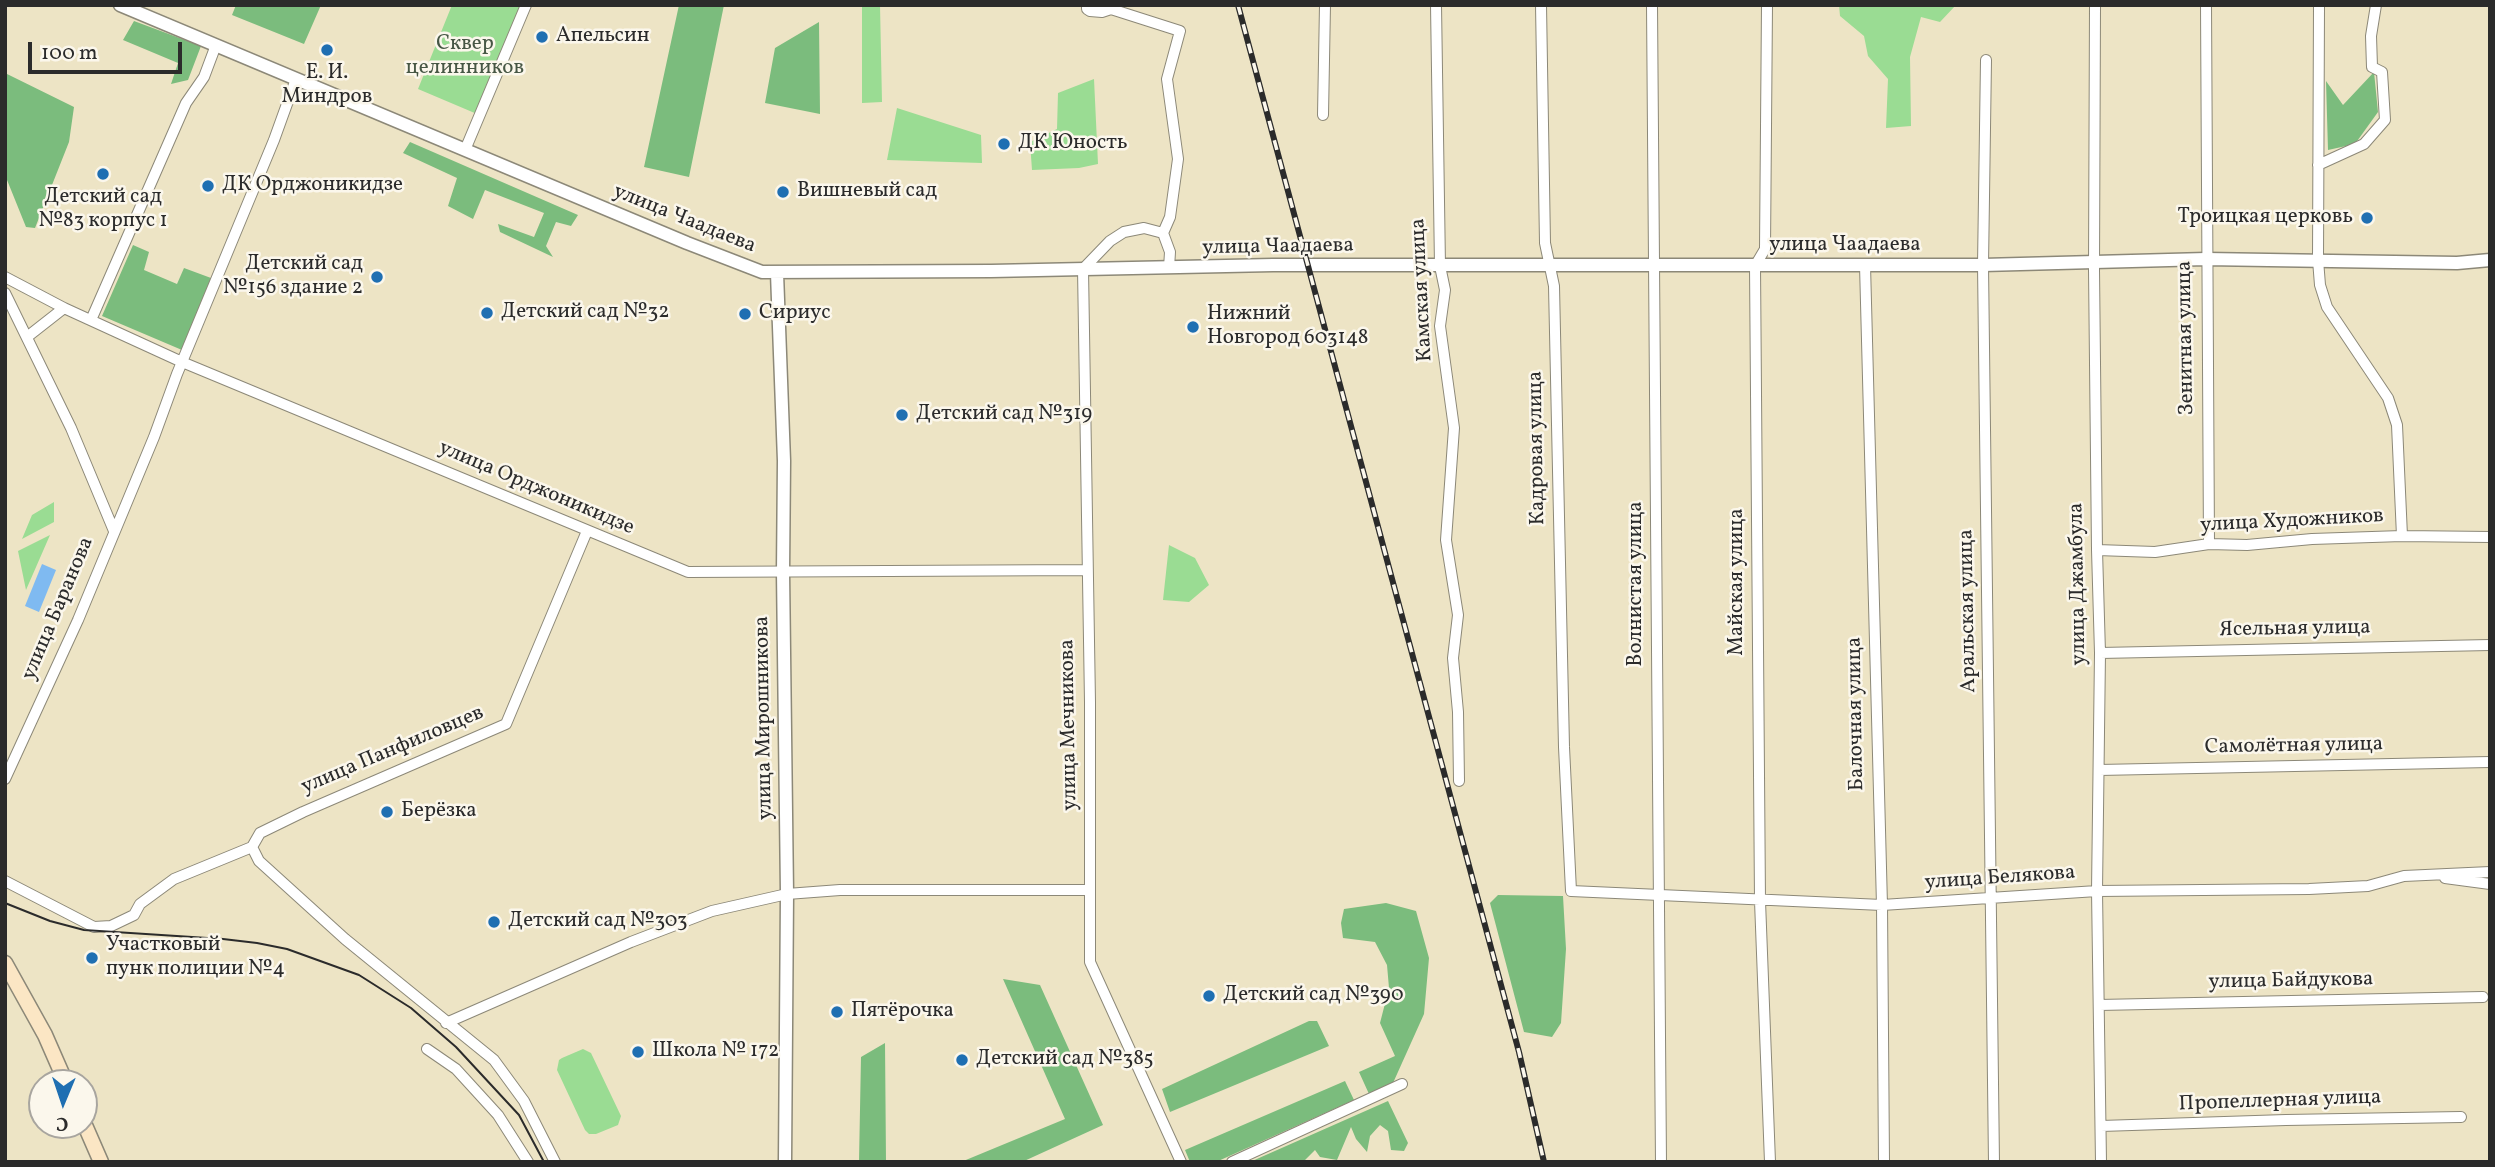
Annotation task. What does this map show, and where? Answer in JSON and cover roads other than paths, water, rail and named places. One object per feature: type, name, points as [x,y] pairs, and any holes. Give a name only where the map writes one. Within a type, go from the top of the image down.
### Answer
[{"type":"main road","points":[[5,963],[43,1031],[60,1069]]},
{"type":"main road","points":[[91,1139],[101,1162]]},
{"type":"street","name":"улица Чаадаева","points":[[120,5],[755,271],[777,273],[1273,265],[1983,265],[2206,259],[2457,263],[2490,260]]},
{"type":"street","points":[[465,150],[526,5]]},
{"type":"street","points":[[1322,115],[1325,5]]},
{"type":"street","name":"Камская улица","points":[[1436,5],[1440,266],[1445,290],[1440,326],[1454,428],[1446,540],[1458,615],[1453,657],[1458,712],[1459,781]]},
{"type":"street","name":"Кадровая улица","points":[[1541,5],[1545,243],[1554,286],[1564,747],[1571,891]]},
{"type":"street","name":"Волнистая улица","points":[[1652,5],[1661,1162]]},
{"type":"street","name":"Майская улица","points":[[1767,5],[1765,249],[1755,266],[1760,901],[1770,1162]]},
{"type":"street","name":"улица Джамбула","points":[[2095,5],[2094,261],[2100,653],[2097,891],[2101,1162]]},
{"type":"street","name":"Зенитная улица","points":[[2206,5],[2208,544]]},
{"type":"street","points":[[2319,5],[2320,285],[2327,307],[2388,398],[2393,412],[2397,425],[2402,536]]},
{"type":"street","points":[[2318,165],[2364,144],[2385,120],[2382,72],[2372,67],[2371,36],[2375,5]]},
{"type":"street","points":[[1087,7],[1102,12],[1111,9],[1180,31],[1167,79],[1178,159],[1170,218],[1163,233],[1170,252],[1169,268]]},
{"type":"street","points":[[91,320],[186,103],[204,77],[216,45]]},
{"type":"street","name":"Аральская улица","points":[[1986,60],[1983,265],[1994,1162]]},
{"type":"street","name":"улица Баранова","points":[[5,779],[78,620],[155,437],[182,362],[274,140],[296,79]]},
{"type":"street","points":[[1083,269],[1110,241],[1124,232],[1143,228],[1163,233]]},
{"type":"street","name":"Балочная улица","points":[[1865,265],[1882,905],[1884,1162]]},
{"type":"street","name":"улица Мечникова","points":[[1083,269],[1090,962],[1181,1162]]},
{"type":"street","name":"улица Мирошникова","points":[[777,273],[782,380],[787,894],[785,1162]]},
{"type":"street","name":"улица Орджоникидзе","points":[[5,277],[64,308],[182,362],[688,572],[1087,569]]},
{"type":"street","name":"улица Баранова","points":[[5,293],[71,428],[114,531]]},
{"type":"street","points":[[27,337],[64,308]]},
{"type":"street","name":"улица Панфиловцев","points":[[252,847],[260,833],[312,807],[506,724],[587,531]]},
{"type":"street","name":"улица Художников","points":[[2097,550],[2155,552],[2208,544],[2247,545],[2402,536],[2490,537]]},
{"type":"street","name":"Ясельная улица","points":[[2100,653],[2490,645]]},
{"type":"street","name":"Самолётная улица","points":[[2099,770],[2490,762]]},
{"type":"street","points":[[5,881],[94,927],[111,926],[134,915],[140,904],[174,879],[252,847],[259,861],[345,939],[494,1060],[524,1101],[555,1162]]},
{"type":"street","name":"улица Белякова","points":[[1571,891],[1882,905],[2097,891],[2368,886],[2404,876],[2490,872]]},
{"type":"street","name":"улица Белякова","points":[[2431,875],[2490,884]]},
{"type":"street","points":[[446,1023],[631,942],[701,915],[787,894],[840,890],[1090,890]]},
{"type":"street","name":"улица Байдукова","points":[[2099,1005],[2483,997]]},
{"type":"street","points":[[427,1049],[456,1069],[473,1087],[498,1115],[528,1162]]},
{"type":"street","points":[[1233,1162],[1402,1084]]},
{"type":"street","name":"Пропеллерная улица","points":[[2101,1126],[2286,1119],[2461,1117]]},
{"type":"water","points":[[42,564],[56,570],[39,612],[25,606]]},
{"type":"tram line","points":[[5,903],[50,921],[84,930],[223,939],[287,949],[359,975],[411,1008],[456,1047],[519,1115],[544,1162]]},
{"type":"railway","points":[[1238,5],[1519,1052],[1544,1162]]},
{"type":"place","name":"Апельсин","points":[[542,37]]},
{"type":"place","name":"Е. И. Миндров","points":[[327,50]]},
{"type":"place","name":"ДК Юность","points":[[1004,144]]},
{"type":"place","name":"Детский сад №83 корпус 1","points":[[103,174]]},
{"type":"place","name":"ДК Орджоникидзе","points":[[208,186]]},
{"type":"place","name":"Вишневый сад","points":[[783,192]]},
{"type":"place","name":"Троицкая церковь","points":[[2367,218]]},
{"type":"place","name":"Детский сад №156 здание 2","points":[[377,277]]},
{"type":"place","name":"Детский сад №32","points":[[487,313]]},
{"type":"place","name":"Сириус","points":[[745,314]]},
{"type":"place","name":"Нижний Новгород 603148","points":[[1193,327]]},
{"type":"place","name":"Детский сад №319","points":[[902,415]]},
{"type":"place","name":"Берёзка","points":[[387,812]]},
{"type":"place","name":"Детский сад №303","points":[[494,922]]},
{"type":"place","name":"Участковый пунк полиции №4","points":[[92,958]]},
{"type":"place","name":"Детский сад №390","points":[[1209,996]]},
{"type":"place","name":"Пятёрочка","points":[[837,1012]]},
{"type":"place","name":"Школа № 172","points":[[638,1052]]},
{"type":"place","name":"Детский сад №385","points":[[962,1060]]},
{"type":"park label","name":"Сквер целинников","points":[[465,57]]}]
